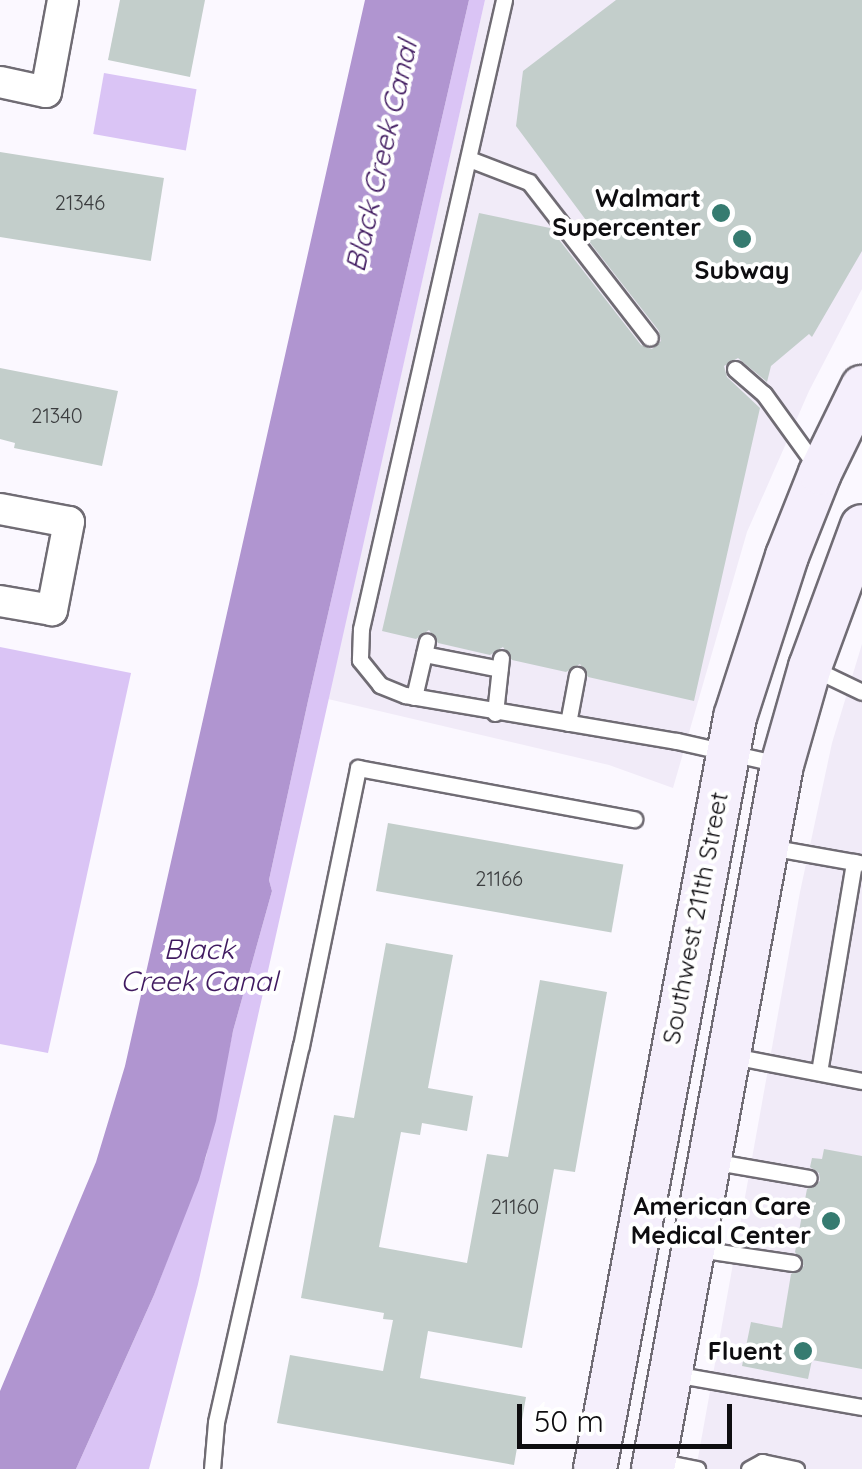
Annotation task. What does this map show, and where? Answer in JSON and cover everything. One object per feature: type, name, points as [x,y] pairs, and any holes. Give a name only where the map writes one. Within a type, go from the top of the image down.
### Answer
[{"type":"main road","name":"Southwest 211th Street","points":[[595,1469],[726,752],[768,608],[820,472],[862,387]]},
{"type":"main road","points":[[653,1465],[782,765],[810,667],[862,526]]},
{"type":"street","points":[[0,82],[46,92],[63,0]]},
{"type":"street","points":[[0,509],[69,522],[52,610],[0,602]]},
{"type":"lane","points":[[504,0],[361,630],[360,660],[380,685],[414,697],[782,765]]},
{"type":"lane","points":[[469,159],[529,182],[650,338]]},
{"type":"lane","points":[[735,369],[764,394],[820,472]]},
{"type":"lane","points":[[414,697],[426,648],[500,663],[495,712]]},
{"type":"lane","points":[[810,667],[862,692]]},
{"type":"lane","points":[[568,723],[577,674]]},
{"type":"lane","points":[[216,1468],[216,1422],[301,1046],[358,768],[634,819]]},
{"type":"lane","points":[[765,847],[858,862],[819,1072]]},
{"type":"lane","points":[[728,1055],[862,1081]]},
{"type":"lane","points":[[708,1160],[808,1178]]},
{"type":"lane","points":[[692,1248],[793,1263]]},
{"type":"lane","points":[[670,1374],[862,1407]]},
{"type":"lane","points":[[749,1469],[762,1462],[796,1469]]},
{"type":"lane","points":[[653,1465],[697,1469]]},
{"type":"shaded area","points":[[469,0],[485,0],[198,1284],[149,1469],[76,1469],[154,1295],[206,1157],[233,1031],[272,891],[269,880],[308,701]]},
{"type":"shaded area","points":[[485,0],[862,0],[862,289],[809,391],[747,532],[673,788],[609,765],[328,699]]},
{"type":"shaded area","points":[[104,73],[197,89],[186,150],[93,134]]},
{"type":"shaded area","points":[[862,644],[862,1469],[696,1469],[800,892],[832,743]]},
{"type":"shaded area","points":[[0,647],[131,673],[48,1053],[0,1044]]},
{"type":"water","name":"Black Creek Canal","points":[[365,0],[469,0],[308,701],[269,880],[272,891],[233,1031],[216,1121],[199,1180],[154,1295],[76,1469],[0,1469],[0,1391],[96,1162],[125,1066]]},
{"type":"building","points":[[120,0],[205,0],[190,77],[108,60]]},
{"type":"building","points":[[616,0],[862,0],[862,251],[812,337],[809,334],[771,366],[767,382],[738,358],[724,366],[727,377],[760,408],[694,701],[588,677],[580,664],[566,672],[512,660],[503,647],[490,655],[438,643],[429,630],[416,639],[382,631],[479,213],[550,228],[641,345],[652,349],[661,341],[659,331],[584,235],[600,239],[516,126],[523,71]]},
{"type":"building","points":[[0,152],[164,178],[151,261],[0,237]]},
{"type":"building","points":[[0,368],[118,391],[102,466],[14,448],[15,443],[0,439]]},
{"type":"building","points":[[388,823],[623,865],[611,932],[376,891]]},
{"type":"building","points":[[386,943],[453,955],[428,1088],[473,1096],[467,1131],[422,1123],[420,1135],[401,1132],[379,1247],[467,1263],[487,1154],[508,1157],[540,980],[607,992],[575,1172],[554,1169],[522,1348],[428,1331],[420,1378],[526,1397],[514,1465],[277,1423],[290,1355],[383,1371],[393,1320],[383,1319],[384,1313],[301,1298],[334,1115],[354,1118]]},
{"type":"building","points":[[824,1149],[862,1156],[862,1369],[812,1360],[808,1379],[742,1366],[751,1322],[782,1328],[791,1274],[804,1266],[795,1252],[807,1189],[820,1181],[819,1173],[810,1167],[812,1158],[822,1159]]},
{"type":"place","name":"Walmart Supercenter","points":[[721,213]]},
{"type":"place","name":"Subway","points":[[742,239]]},
{"type":"place","name":"American Care Medical Center","points":[[831,1221]]},
{"type":"place","name":"Fluent","points":[[803,1351]]}]
